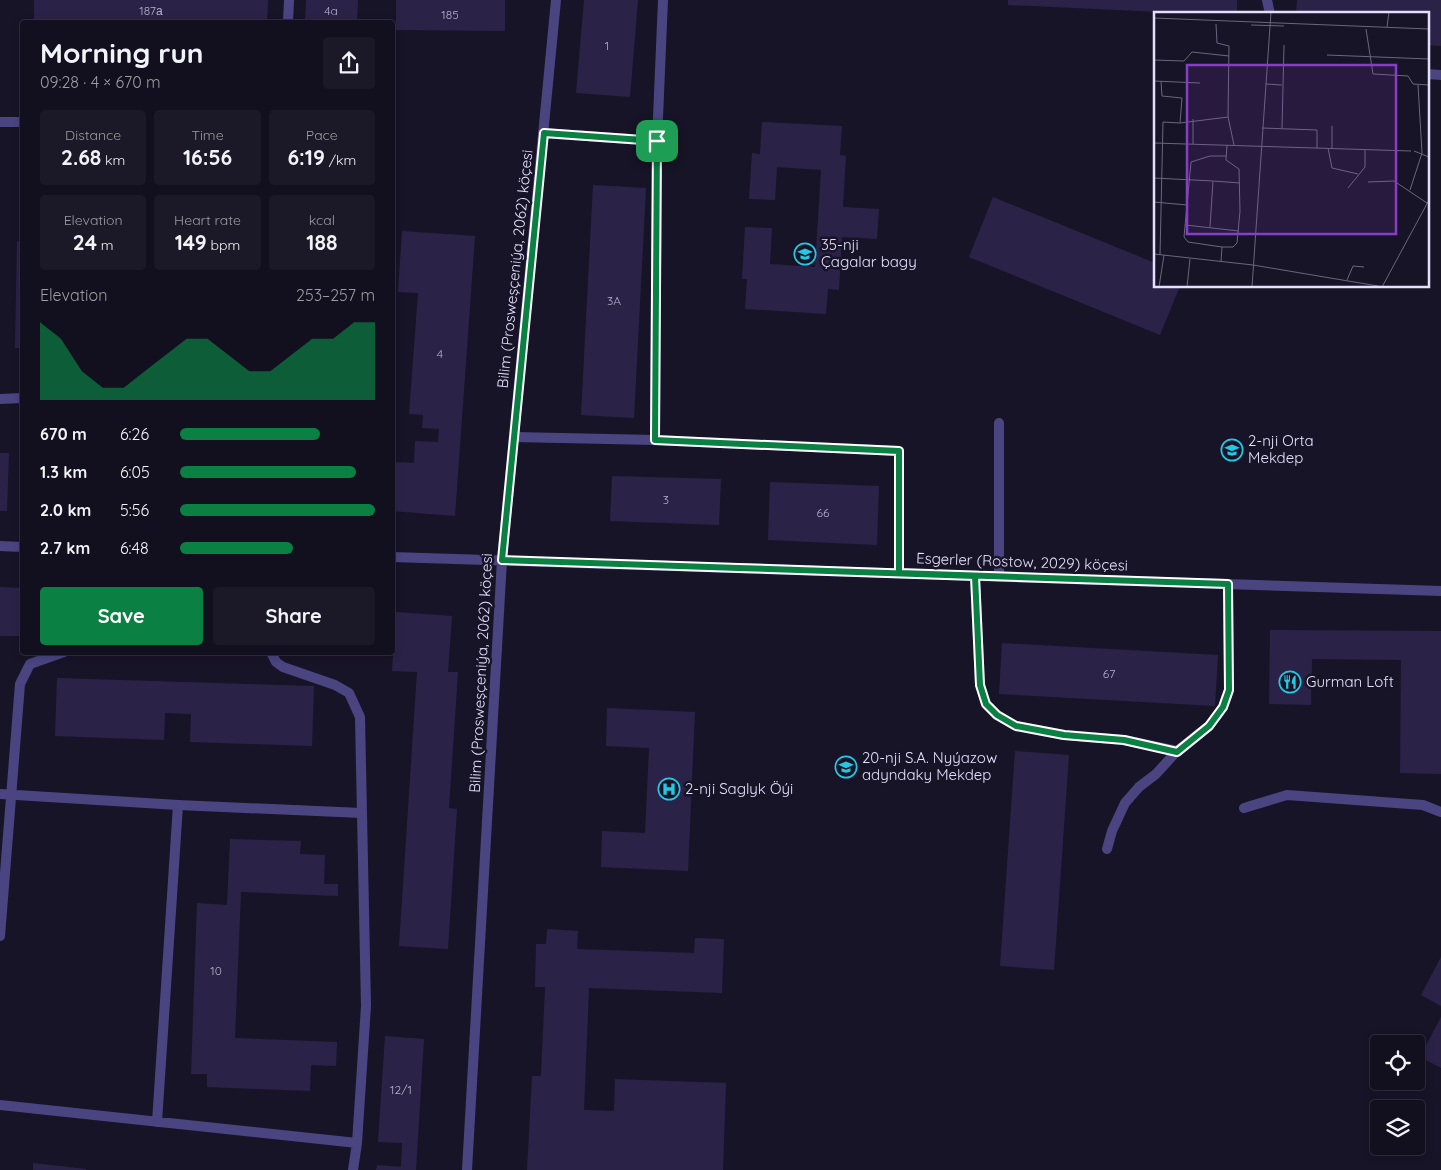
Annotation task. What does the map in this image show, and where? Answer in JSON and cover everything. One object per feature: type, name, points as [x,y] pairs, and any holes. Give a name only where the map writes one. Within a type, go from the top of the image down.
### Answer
[{"type":"street","points":[[288,20],[289,0]]},
{"type":"street","name":"Bilim (Prosweşçeniýa, 2062) köçesi","points":[[468,1170],[502,560],[556,0]]},
{"type":"street","points":[[655,440],[657,141],[663,0]]},
{"type":"street","points":[[1428,74],[1441,74]]},
{"type":"street","points":[[0,122],[20,122]]},
{"type":"street","points":[[544,133],[657,141]]},
{"type":"street","points":[[0,399],[20,398]]},
{"type":"street","points":[[999,423],[999,576]]},
{"type":"street","points":[[514,437],[655,440],[899,451],[899,573]]},
{"type":"street","points":[[0,546],[20,547]]},
{"type":"street","name":"Esgerler (Rostow, 2029) köçesi","points":[[395,557],[1441,591]]},
{"type":"street","points":[[975,576],[980,685],[986,704],[997,715],[1016,726],[1064,735],[1124,740],[1177,752]]},
{"type":"street","points":[[1107,849],[1112,830],[1125,803],[1177,752],[1209,726],[1223,707],[1229,690],[1228,584]]},
{"type":"street","points":[[0,936],[20,684],[30,664],[56,655]]},
{"type":"street","points":[[273,655],[276,662],[283,666],[335,685],[349,693],[360,717],[366,1006],[357,1143],[353,1170]]},
{"type":"street","points":[[0,794],[178,805],[362,813]]},
{"type":"street","points":[[1244,808],[1287,795],[1423,805],[1441,812]]},
{"type":"street","points":[[157,1122],[178,805]]},
{"type":"street","points":[[0,1105],[357,1143]]},
{"type":"building","points":[[34,0],[268,0],[267,20],[34,20]]},
{"type":"building","points":[[306,0],[358,0],[357,20],[305,20]]},
{"type":"building","points":[[396,0],[505,0],[505,31],[396,30]]},
{"type":"building","points":[[584,0],[638,0],[630,97],[576,93]]},
{"type":"building","points":[[1008,0],[1237,0],[1237,12],[1160,12],[1008,5]]},
{"type":"building","points":[[1297,0],[1441,0],[1441,46],[1428,45],[1428,12],[1296,12]]},
{"type":"building","points":[[762,122],[842,126],[840,155],[846,156],[843,207],[879,209],[877,239],[842,237],[839,290],[828,289],[826,314],[745,309],[747,279],[742,279],[745,227],[772,228],[770,264],[815,267],[821,170],[777,167],[775,200],[749,199],[752,153],[760,154]]},
{"type":"building","points":[[593,185],[646,188],[634,418],[581,415]]},
{"type":"building","points":[[993,197],[1154,263],[1154,288],[1179,288],[1160,335],[969,257]]},
{"type":"building","points":[[402,231],[475,236],[455,516],[395,511],[395,462],[414,463],[415,441],[438,442],[439,429],[422,428],[423,415],[409,414],[418,293],[398,292]]},
{"type":"building","points":[[17,241],[20,241],[20,348],[15,348]]},
{"type":"building","points":[[0,453],[9,453],[7,511],[0,511]]},
{"type":"building","points":[[612,476],[721,479],[719,525],[610,521]]},
{"type":"building","points":[[770,482],[879,486],[877,545],[768,540]]},
{"type":"building","points":[[0,587],[20,588],[20,636],[0,636]]},
{"type":"building","points":[[396,612],[452,616],[448,672],[458,672],[449,808],[457,809],[448,949],[399,946],[417,672],[392,671],[393,655],[395,655]]},
{"type":"building","name":"Gurman Loft","points":[[1270,630],[1441,631],[1441,774],[1400,773],[1401,660],[1312,659],[1311,705],[1269,704]]},
{"type":"building","points":[[1002,643],[1218,655],[1215,706],[999,694]]},
{"type":"building","points":[[57,678],[314,686],[312,746],[190,742],[191,714],[165,713],[164,740],[55,736]]},
{"type":"building","name":"2-nji Saglyk Öýi","points":[[607,708],[695,712],[688,871],[601,867],[602,831],[645,833],[649,748],[606,746]]},
{"type":"building","points":[[1015,751],[1069,755],[1054,970],[1000,966]]},
{"type":"building","points":[[230,839],[301,841],[300,854],[325,855],[324,884],[338,884],[338,896],[241,892],[235,1038],[337,1042],[336,1066],[311,1065],[310,1091],[207,1087],[207,1074],[191,1074],[197,903],[227,905]]},
{"type":"building","points":[[547,929],[578,931],[577,949],[694,953],[695,938],[724,939],[722,993],[589,988],[584,1110],[614,1111],[615,1079],[726,1083],[723,1170],[527,1170],[532,1076],[541,1076],[545,987],[535,987],[536,944],[546,944]]},
{"type":"building","points":[[1441,957],[1441,1006],[1421,995]]},
{"type":"building","points":[[1441,1017],[1441,1068],[1425,1060],[1425,1047]]},
{"type":"building","points":[[385,1036],[424,1039],[416,1170],[376,1170],[377,1165],[401,1167],[402,1143],[378,1142]]},
{"type":"building","points":[[33,1163],[86,1169],[86,1170],[33,1170]]},
{"type":"place","name":"35-nji Çagalar bagy","points":[[805,254]]},
{"type":"place","name":"2-nji Orta Mekdep","points":[[1232,450]]},
{"type":"place","name":"Gurman Loft","points":[[1290,682]]},
{"type":"place","name":"20-nji S.A. Nyýazow adyndaky Mekdep","points":[[846,767]]},
{"type":"place","name":"2-nji Saglyk Öýi","points":[[669,789]]},
{"type":"route","points":[[544,133],[657,141],[655,440],[899,451],[899,573],[1228,584],[1229,690],[1223,707],[1209,726],[1177,752],[1124,740],[1064,735],[1016,726],[997,715],[986,704],[980,685],[975,576],[502,560],[544,133]]}]
